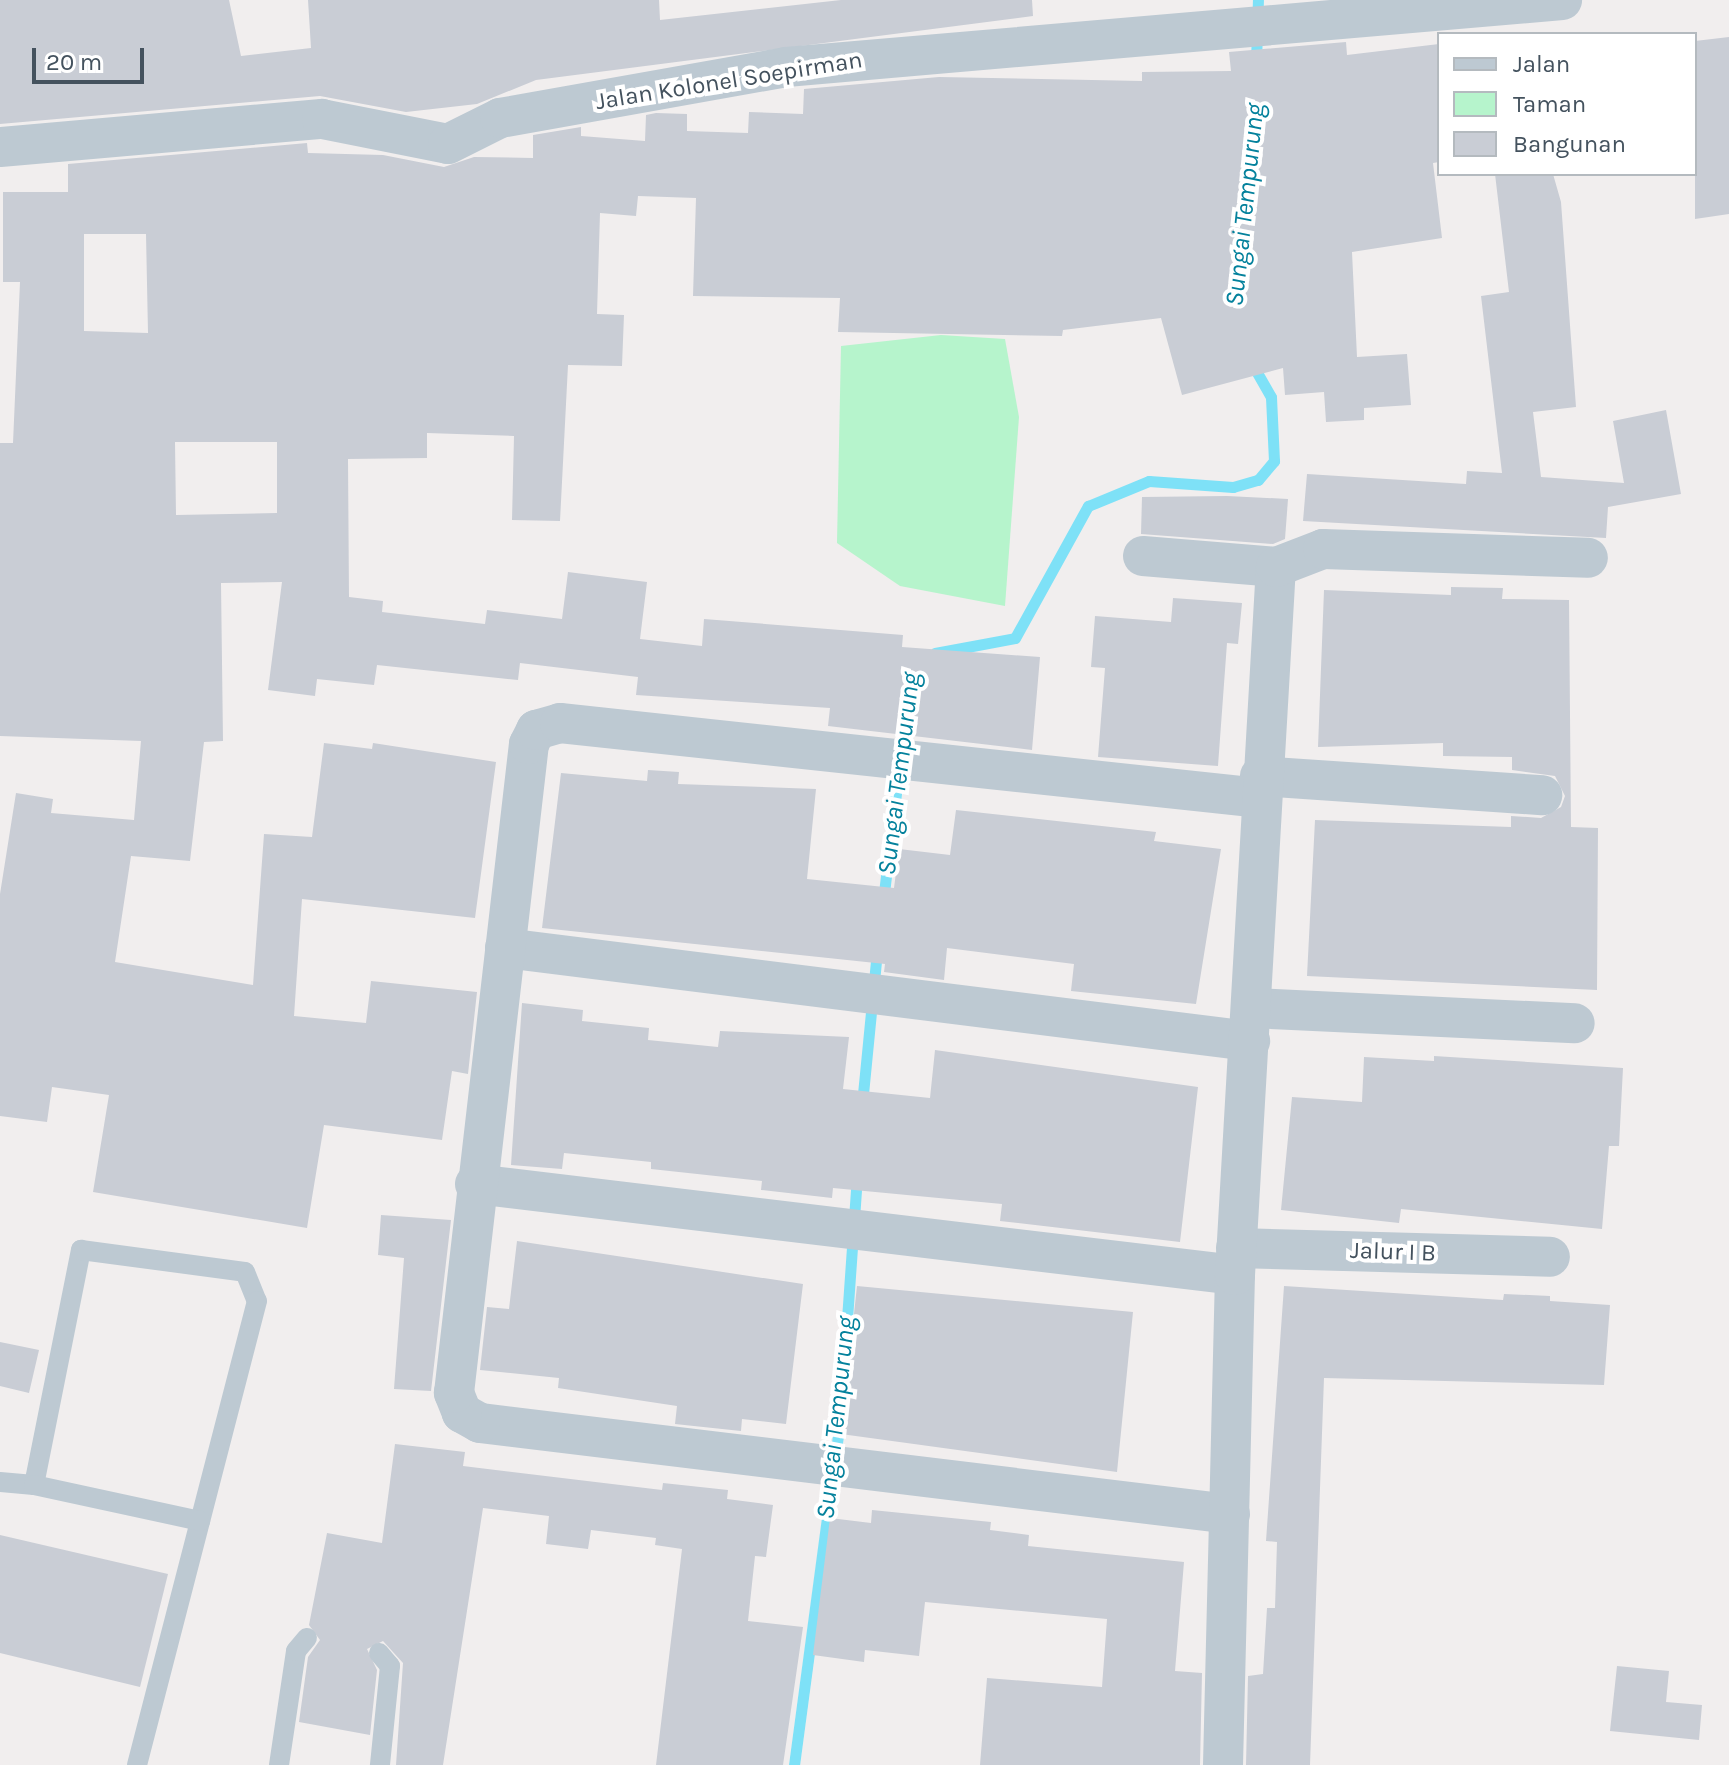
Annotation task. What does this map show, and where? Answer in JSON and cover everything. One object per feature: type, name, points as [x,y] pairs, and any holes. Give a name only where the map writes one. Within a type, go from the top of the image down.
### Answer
[{"type":"street","name":"Jalan Kolonel Soepirman","points":[[0,147],[322,119],[448,144],[500,118],[786,67],[1278,27],[1562,0]]},
{"type":"street","points":[[1143,556],[1276,567],[1323,549],[1588,558]]},
{"type":"street","points":[[1223,1765],[1235,1262],[1250,1024],[1259,787],[1276,567]]},
{"type":"street","points":[[1230,1514],[469,1419],[454,1393],[475,1184],[529,744],[546,725],[878,754],[936,762],[1259,787],[1542,795]]},
{"type":"street","points":[[505,948],[902,1000],[1250,1024],[1575,1023]]},
{"type":"street","name":"Jalur I B","points":[[475,1184],[848,1230],[1235,1262],[1550,1257]]},
{"type":"lane","points":[[34,1485],[81,1250],[245,1272],[257,1301],[137,1765]]},
{"type":"lane","points":[[0,1482],[34,1485],[200,1521]]},
{"type":"lane","points":[[279,1765],[296,1651],[307,1638]]},
{"type":"lane","points":[[379,1653],[390,1666],[380,1765]]},
{"type":"green space","points":[[941,335],[1005,339],[1019,417],[1005,606],[900,586],[837,543],[841,346]]},
{"type":"building","points":[[0,0],[229,0],[241,56],[311,48],[308,0],[659,0],[660,20],[841,0],[1032,0],[1033,16],[536,80],[477,104],[406,112],[320,96],[0,124]]},
{"type":"building","points":[[1729,37],[1729,214],[1695,219],[1697,176],[1697,41]]},
{"type":"building","points":[[1346,42],[1347,55],[1437,44],[1437,162],[1433,163],[1442,238],[1352,252],[1357,357],[1407,354],[1411,405],[1364,408],[1364,420],[1326,422],[1324,392],[1285,395],[1283,368],[1182,395],[1161,318],[1063,330],[1062,336],[838,332],[840,298],[693,296],[696,198],[638,196],[636,216],[600,213],[597,314],[624,315],[622,366],[568,365],[560,521],[512,520],[514,436],[427,433],[427,458],[348,459],[349,597],[383,601],[382,612],[485,624],[487,610],[562,619],[568,572],[647,582],[640,639],[702,646],[704,619],[903,635],[902,647],[1040,657],[1032,750],[828,726],[830,708],[636,695],[638,677],[520,663],[518,680],[377,665],[374,685],[317,679],[315,696],[268,690],[282,582],[221,583],[223,741],[204,742],[190,861],[131,856],[115,962],[253,985],[264,834],[312,837],[324,743],[372,749],[373,743],[496,762],[475,918],[302,899],[294,1016],[366,1023],[371,981],[477,992],[468,1074],[452,1071],[442,1140],[324,1125],[307,1228],[93,1192],[109,1095],[52,1087],[47,1122],[0,1116],[0,894],[16,793],[53,799],[51,813],[134,820],[141,741],[0,736],[0,443],[13,443],[20,282],[3,282],[3,192],[68,192],[68,164],[307,143],[308,153],[383,155],[444,167],[474,157],[533,158],[533,135],[581,127],[581,136],[645,141],[646,115],[656,113],[687,114],[687,131],[748,133],[749,112],[803,114],[804,89],[939,77],[1142,81],[1142,72],[1231,71],[1229,52]],"holes":[[[84,234],[146,234],[148,333],[84,331]],[[175,442],[277,442],[277,513],[176,515]]]},
{"type":"building","points":[[1495,176],[1554,176],[1561,202],[1576,407],[1533,412],[1541,477],[1624,483],[1613,421],[1666,410],[1681,494],[1608,507],[1606,538],[1303,521],[1307,474],[1466,484],[1467,471],[1502,473],[1481,296],[1509,292]]},
{"type":"building","points":[[1142,497],[1288,499],[1285,539],[1273,544],[1141,534]]},
{"type":"building","points":[[1451,587],[1503,588],[1502,599],[1569,600],[1571,827],[1598,828],[1597,990],[1307,976],[1315,820],[1511,827],[1511,816],[1541,818],[1561,807],[1565,796],[1555,776],[1512,770],[1512,757],[1443,756],[1443,743],[1318,747],[1324,590],[1451,595]]},
{"type":"building","points":[[1173,598],[1242,603],[1238,644],[1227,643],[1218,766],[1098,757],[1105,668],[1091,667],[1095,616],[1171,622]]},
{"type":"building","points":[[648,770],[679,772],[678,784],[816,789],[807,879],[894,888],[899,849],[950,855],[956,810],[1156,832],[1154,841],[1221,849],[1196,1004],[1071,991],[1074,964],[947,948],[944,980],[884,972],[885,964],[542,928],[561,773],[647,781]]},
{"type":"building","points":[[522,1003],[583,1010],[582,1021],[649,1028],[648,1040],[718,1047],[720,1031],[849,1037],[843,1089],[930,1098],[935,1050],[1198,1087],[1180,1242],[1000,1221],[1002,1204],[833,1188],[832,1198],[761,1190],[762,1181],[651,1169],[651,1162],[564,1153],[562,1169],[511,1165]]},
{"type":"building","points":[[1434,1056],[1623,1068],[1619,1146],[1609,1146],[1602,1229],[1401,1209],[1399,1223],[1281,1210],[1292,1097],[1362,1102],[1364,1057],[1434,1061]]},
{"type":"building","points":[[381,1215],[451,1220],[431,1391],[394,1389],[404,1258],[378,1255]]},
{"type":"building","points":[[517,1241],[803,1284],[786,1424],[742,1419],[741,1431],[675,1424],[677,1406],[558,1388],[559,1378],[480,1370],[487,1307],[509,1309]]},
{"type":"building","points":[[857,1286],[1133,1312],[1117,1472],[841,1434]]},
{"type":"building","points":[[1284,1286],[1503,1300],[1504,1294],[1550,1296],[1550,1301],[1610,1305],[1604,1385],[1324,1378],[1310,1765],[1246,1765],[1248,1676],[1263,1674],[1267,1608],[1275,1608],[1277,1542],[1266,1541]]},
{"type":"building","points":[[0,1342],[39,1350],[29,1393],[0,1386]]},
{"type":"building","points":[[395,1444],[465,1452],[463,1466],[662,1490],[663,1483],[728,1490],[727,1499],[773,1505],[766,1557],[755,1556],[748,1621],[803,1627],[783,1765],[656,1765],[682,1549],[655,1545],[656,1538],[591,1530],[588,1549],[546,1544],[549,1516],[483,1508],[443,1765],[396,1765],[403,1663],[383,1641],[367,1649],[377,1670],[370,1735],[299,1722],[308,1657],[320,1640],[309,1625],[327,1533],[382,1543]]},
{"type":"building","points":[[872,1510],[991,1522],[990,1530],[1029,1535],[1028,1546],[1184,1562],[1175,1671],[1202,1673],[1200,1765],[980,1765],[987,1678],[1102,1687],[1107,1619],[925,1602],[919,1656],[865,1650],[864,1662],[813,1655],[830,1518],[871,1523]]},
{"type":"building","points":[[0,1535],[168,1574],[140,1687],[0,1653]]},
{"type":"building","points":[[1617,1666],[1669,1671],[1666,1702],[1702,1705],[1699,1740],[1610,1731]]},
{"type":"waterway","name":"Sungai Tempurung","points":[[1256,62],[1258,0]]},
{"type":"waterway","name":"Sungai Tempurung","points":[[935,653],[1015,638],[1088,506],[1149,481],[1233,487],[1258,480],[1274,461],[1271,397],[1251,362]]},
{"type":"waterway","name":"Sungai Tempurung","points":[[883,901],[905,720]]},
{"type":"waterway","name":"Sungai Tempurung","points":[[862,1104],[877,950]]},
{"type":"waterway","name":"Sungai Tempurung","points":[[794,1765],[840,1419],[857,1177]]}]
